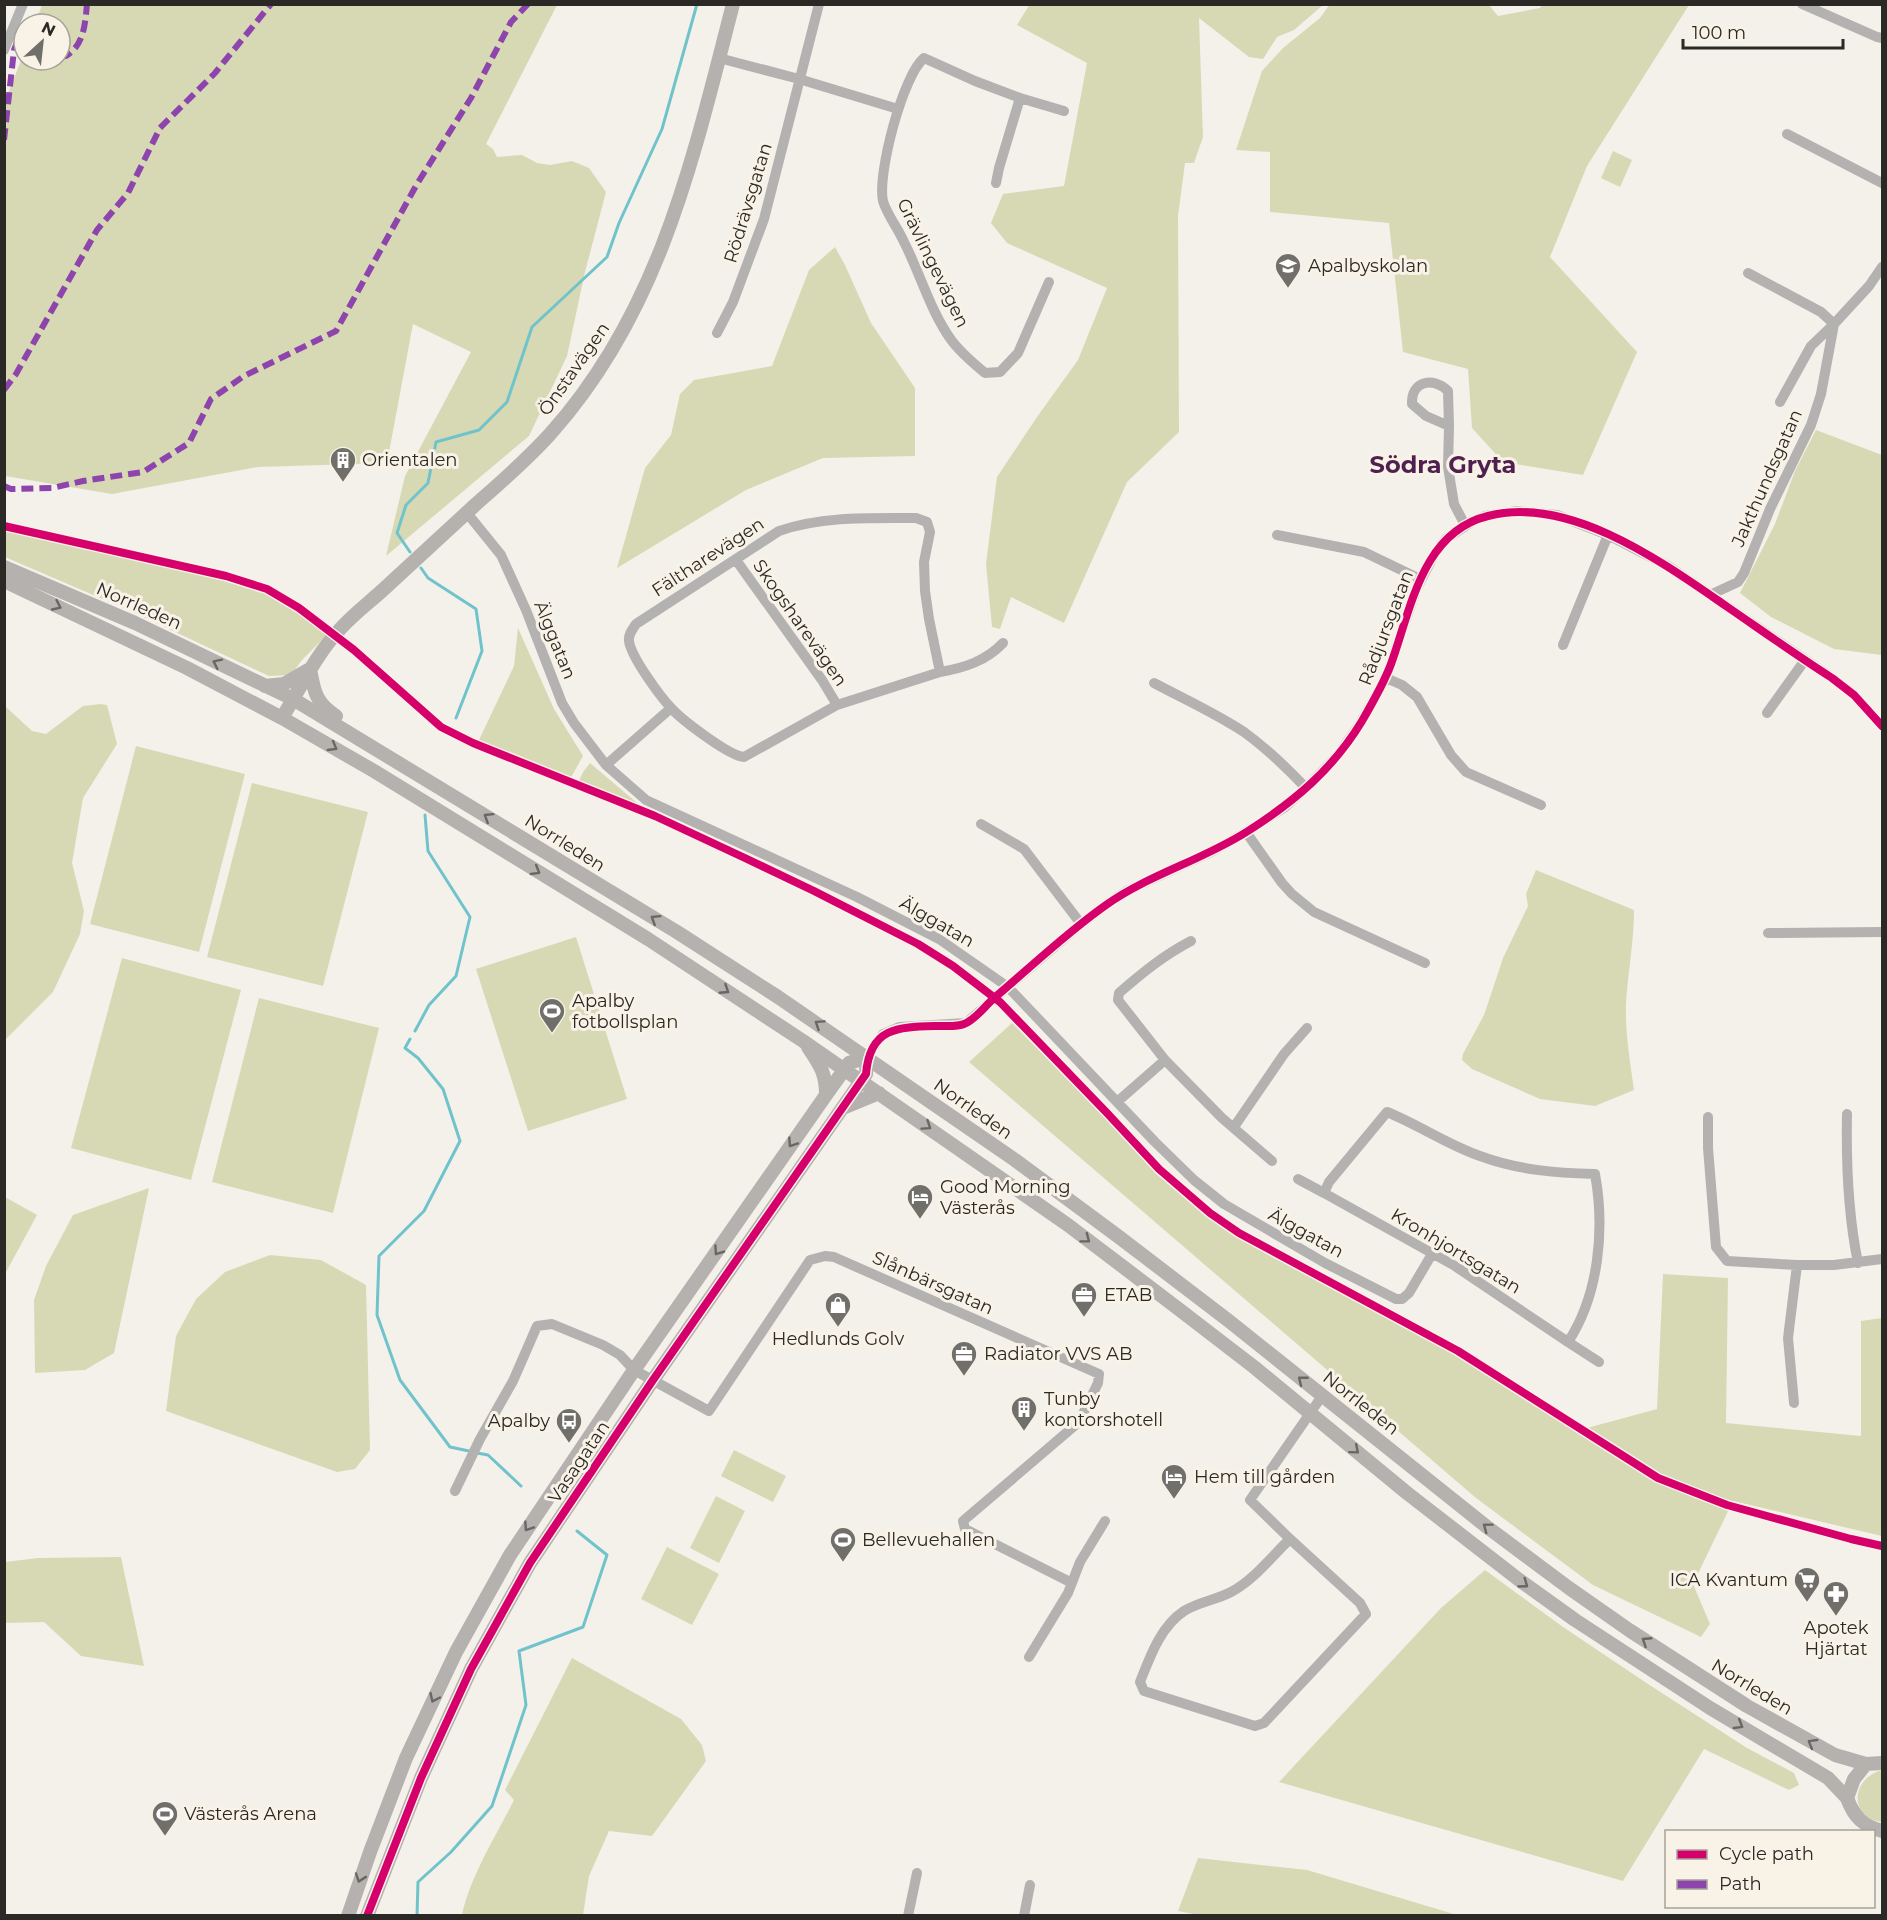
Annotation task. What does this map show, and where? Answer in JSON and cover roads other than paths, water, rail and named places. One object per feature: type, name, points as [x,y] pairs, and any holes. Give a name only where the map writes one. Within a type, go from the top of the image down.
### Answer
[{"type":"main road","name":"Önstavägen","points":[[310,669],[342,628],[550,434],[581,396],[628,323],[657,263],[678,206],[733,4]]},
{"type":"main road","name":"Norrleden","points":[[4,567],[135,623],[293,699],[686,938],[778,997],[867,1057],[1119,1237],[1229,1321],[1487,1527],[1629,1630],[1738,1700],[1821,1748],[1835,1755],[1866,1764]]},
{"type":"main road","name":"Norrleden","points":[[4,581],[187,668],[282,718],[374,771],[648,939],[862,1080],[1068,1225],[1237,1353],[1407,1493],[1527,1586],[1710,1708],[1828,1778],[1847,1798],[1854,1815],[1872,1828],[1882,1831]]},
{"type":"main road","points":[[266,686],[284,684],[310,669]]},
{"type":"main road","points":[[282,718],[310,669]]},
{"type":"main road","points":[[310,669],[315,696],[328,711],[347,723],[354,735]]},
{"type":"main road","points":[[803,1041],[822,1068],[826,1080],[826,1095]]},
{"type":"main road","name":"Vasagatan","points":[[348,1916],[369,1852],[406,1758],[456,1652],[510,1555],[634,1370],[826,1095],[849,1063],[867,1057],[866,1074],[549,1533],[496,1623],[471,1669],[421,1778],[367,1916]]},
{"type":"main road","points":[[842,1109],[858,1100],[879,1093]]},
{"type":"main road","points":[[1847,1798],[1854,1779],[1866,1764],[1882,1762]]},
{"type":"street","points":[[4,50],[23,4]]},
{"type":"street","name":"Rödrävsgatan","points":[[717,333],[733,302],[764,219],[819,4]]},
{"type":"street","points":[[1802,4],[1882,38]]},
{"type":"street","name":"Grävlingevägen","points":[[1049,282],[1018,353],[1000,372],[985,373],[962,353],[945,331],[884,201],[881,185],[898,109],[915,69],[924,57],[975,81],[1064,111]]},
{"type":"street","points":[[719,58],[898,109]]},
{"type":"street","points":[[996,183],[1020,98]]},
{"type":"street","points":[[1787,134],[1882,183]]},
{"type":"street","points":[[1780,402],[1811,346],[1869,286],[1882,267]]},
{"type":"street","points":[[1749,273],[1821,312],[1834,324]]},
{"type":"street","name":"Jakthundsgatan","points":[[1710,595],[1738,582],[1770,509],[1806,438],[1821,394],[1834,324]]},
{"type":"street","points":[[1449,426],[1426,416],[1412,404],[1413,391],[1418,385],[1427,382],[1437,384],[1449,391],[1449,426],[1448,467],[1454,504],[1465,525]]},
{"type":"street","name":"Rådjursgatan","points":[[867,1057],[883,1034],[899,1027],[966,1023],[1081,924],[1127,891],[1213,851],[1285,807],[1338,755],[1361,722],[1386,678],[1420,579],[1440,546],[1465,525],[1485,516],[1516,511],[1557,515],[1608,535],[1668,566],[1854,695],[1882,726]]},
{"type":"street","name":"Älggatan","points":[[467,513],[501,555],[526,610],[562,703],[574,723],[606,765],[646,800],[867,902],[939,939],[1008,987],[1194,1180],[1224,1204],[1325,1263],[1396,1299],[1402,1299],[1409,1293],[1432,1254]]},
{"type":"street","name":"Fältharevägen","points":[[940,672],[928,619],[925,591],[924,562],[930,532],[927,522],[916,518],[825,520],[779,531],[636,624],[629,635],[629,642],[639,667],[671,708],[731,753],[744,757],[837,705],[975,663],[991,654],[1003,643]]},
{"type":"street","points":[[1277,535],[1364,552],[1420,579]]},
{"type":"street","points":[[1563,645],[1608,535]]},
{"type":"street","name":"Skogsharevägen","points":[[736,560],[822,680],[837,705]]},
{"type":"street","points":[[1767,714],[1804,660]]},
{"type":"street","points":[[1386,678],[1410,690],[1417,698],[1451,755],[1466,772],[1541,805]]},
{"type":"street","points":[[1154,683],[1220,717],[1245,734],[1286,767],[1306,788]]},
{"type":"street","points":[[606,765],[671,708]]},
{"type":"street","points":[[981,824],[1024,849],[1081,924]]},
{"type":"street","points":[[1246,832],[1282,884],[1308,907],[1425,963]]},
{"type":"street","points":[[1768,933],[1882,933]]},
{"type":"street","points":[[1191,941],[1167,954],[1119,993],[1118,999],[1165,1060],[1272,1161]]},
{"type":"street","points":[[1234,1127],[1284,1054],[1307,1028]]},
{"type":"street","points":[[1117,1102],[1165,1060]]},
{"type":"street","points":[[1324,1193],[1329,1182],[1387,1113],[1478,1155],[1503,1163],[1525,1169],[1595,1174],[1598,1190],[1597,1262],[1587,1309],[1568,1342]]},
{"type":"street","points":[[1847,1114],[1848,1190],[1851,1228],[1858,1263]]},
{"type":"street","points":[[1708,1117],[1708,1148],[1716,1247],[1722,1256],[1732,1262],[1797,1265],[1858,1263],[1882,1259]]},
{"type":"street","name":"Kronhjortsgatan","points":[[1298,1179],[1455,1266],[1599,1362]]},
{"type":"street","name":"Slånbärsgatan","points":[[634,1370],[710,1411],[810,1260],[825,1256],[834,1257],[1099,1374],[1098,1383],[1079,1422],[963,1521],[965,1529],[1072,1583]]},
{"type":"street","points":[[1794,1403],[1788,1338],[1797,1265]]},
{"type":"street","points":[[455,1491],[480,1439],[513,1382],[537,1326],[552,1324],[603,1345],[620,1355],[634,1370]]},
{"type":"street","points":[[1290,1539],[1242,1585],[1231,1592],[1185,1611],[1168,1626],[1155,1645],[1140,1682],[1144,1691],[1255,1726],[1264,1724],[1366,1614],[1360,1603],[1250,1500],[1322,1396]]},
{"type":"street","points":[[1029,1657],[1068,1593],[1080,1562],[1105,1521]]},
{"type":"street","points":[[908,1916],[917,1873]]},
{"type":"street","points":[[1023,1916],[1030,1885]]},
{"type":"waterway","points":[[410,552],[397,533],[406,505],[428,483],[436,442],[479,430],[507,402],[532,327],[607,257],[619,223],[662,129],[697,4]]},
{"type":"waterway","points":[[421,568],[428,578],[476,609],[482,651],[456,718]]},
{"type":"waterway","points":[[415,1031],[429,1005],[456,976],[470,917],[428,851],[425,815]]},
{"type":"waterway","points":[[410,1039],[405,1048],[418,1058],[443,1089],[460,1141],[424,1211],[379,1256],[377,1315],[400,1380],[450,1447],[469,1451]]},
{"type":"waterway","points":[[477,1453],[488,1455],[521,1486]]},
{"type":"waterway","points":[[417,1916],[418,1882],[451,1852],[492,1806],[526,1705],[519,1651],[583,1627],[607,1555],[577,1531]]},
{"type":"place","name":"Apalbyskolan","points":[[1288,289]]},
{"type":"place","name":"Orientalen","points":[[343,483]]},
{"type":"place","name":"Apalby fotbollsplan","points":[[552,1034]]},
{"type":"place","name":"Good Morning Västerås","points":[[920,1220]]},
{"type":"place","name":"ETAB","points":[[1084,1318]]},
{"type":"place","name":"Hedlunds Golv","points":[[838,1328]]},
{"type":"place","name":"Radiator VVS AB","points":[[964,1377]]},
{"type":"place","name":"Tunby kontorshotell","points":[[1024,1432]]},
{"type":"place","name":"Apalby","points":[[569,1444]]},
{"type":"place","name":"Hem till gården","points":[[1174,1500]]},
{"type":"place","name":"Bellevuehallen","points":[[843,1563]]},
{"type":"place","name":"ICA Kvantum","points":[[1807,1603]]},
{"type":"place","name":"Apotek Hjärtat","points":[[1836,1617]]},
{"type":"place","name":"Västerås Arena","points":[[165,1837]]},
{"type":"district","name":"Södra Gryta","points":[[1443,464]]}]
